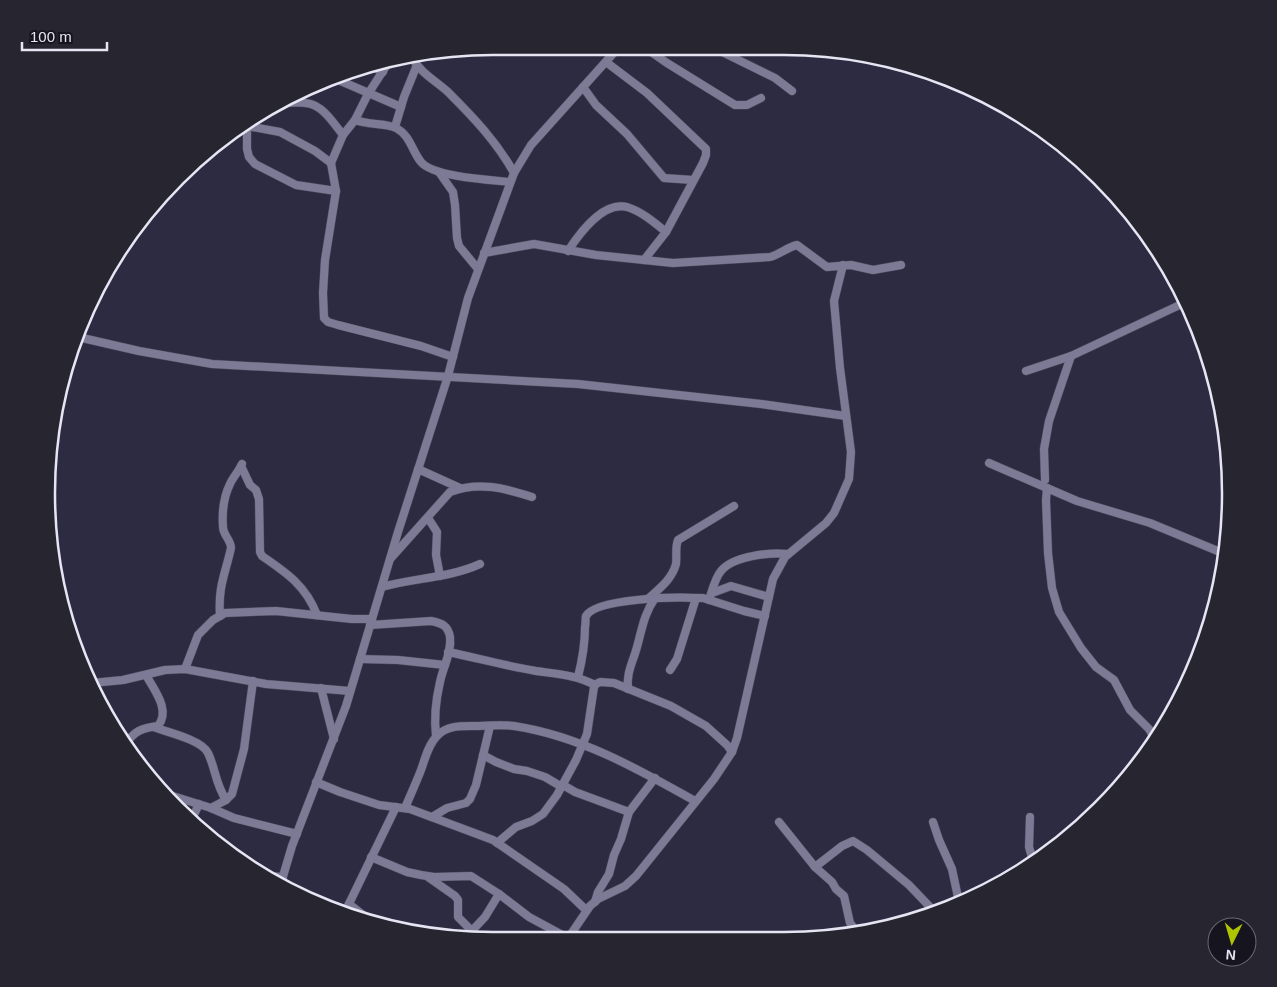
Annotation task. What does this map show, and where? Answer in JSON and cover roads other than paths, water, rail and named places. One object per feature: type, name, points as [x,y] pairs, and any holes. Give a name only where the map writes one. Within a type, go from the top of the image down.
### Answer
[{"type":"street","points":[[283,878],[350,691],[448,376],[468,298],[510,182],[531,145],[613,55]]},
{"type":"street","points":[[656,55],[735,105],[747,105],[762,98]]},
{"type":"street","points":[[728,55],[775,78],[792,91]]},
{"type":"street","points":[[415,62],[494,141],[514,173]]},
{"type":"street","points":[[606,62],[647,93],[705,146],[706,155],[666,232],[644,260]]},
{"type":"street","points":[[395,127],[417,65]]},
{"type":"street","points":[[385,69],[344,135],[331,163],[336,191],[324,260],[324,318],[328,322],[421,346],[453,357]]},
{"type":"street","points":[[379,70],[383,72]]},
{"type":"street","points":[[342,82],[401,107]]},
{"type":"street","points":[[583,87],[596,106],[627,134],[664,178],[693,180]]},
{"type":"street","points":[[294,103],[309,103],[316,105],[344,135]]},
{"type":"street","points":[[355,120],[368,124],[395,127],[406,136],[421,162],[428,168],[456,176],[510,182]]},
{"type":"street","points":[[254,126],[280,132],[315,151],[331,163]]},
{"type":"street","points":[[247,131],[247,149],[255,164],[296,186],[336,191]]},
{"type":"street","points":[[439,172],[453,192],[459,246],[478,269]]},
{"type":"street","points":[[568,251],[585,228],[614,207],[620,206],[638,212],[666,232]]},
{"type":"street","points":[[484,253],[534,244],[568,251],[688,264],[770,257],[797,245],[827,267],[843,265],[873,270],[901,265]]},
{"type":"street","points":[[571,932],[586,910],[595,902],[616,892],[636,876],[714,778],[732,752],[737,738],[773,579],[778,567],[788,554],[826,523],[834,513],[849,479],[851,464],[838,356],[834,301],[843,265]]},
{"type":"street","points":[[1026,371],[1071,356],[1179,305]]},
{"type":"street","points":[[83,338],[139,351],[212,364],[448,376],[620,388],[778,406],[846,416]]},
{"type":"street","points":[[1071,356],[1049,421],[1044,449],[1048,553],[1054,595],[1059,612],[1081,648],[1096,666],[1114,680],[1130,710],[1151,732]]},
{"type":"street","points":[[989,463],[1046,484],[1077,501],[1150,523],[1218,551]]},
{"type":"street","points":[[220,616],[219,597],[231,548],[231,544],[223,531],[224,505],[230,483],[242,464],[250,485],[256,490],[259,499],[260,552],[262,556],[294,579],[314,607],[317,615]]},
{"type":"street","points":[[418,469],[460,488]]},
{"type":"street","points":[[390,559],[450,492],[472,486],[488,486],[509,489],[532,497]]},
{"type":"street","points":[[628,689],[628,674],[642,626],[652,598],[670,577],[676,565],[676,546],[678,540],[734,506]]},
{"type":"street","points":[[428,518],[437,532],[436,555],[440,576]]},
{"type":"street","points":[[710,596],[720,572],[734,562],[776,553],[788,554]]},
{"type":"street","points":[[382,587],[440,576],[480,564]]},
{"type":"street","points":[[578,677],[584,648],[586,616],[596,609],[630,600],[710,596],[731,586],[769,597]]},
{"type":"street","points":[[710,596],[744,611],[765,616]]},
{"type":"street","points":[[670,670],[677,659],[696,598]]},
{"type":"street","points":[[185,669],[198,635],[206,625],[225,613],[276,611],[371,622],[440,622],[446,626],[450,637],[440,682],[436,713],[436,736]]},
{"type":"street","points":[[448,652],[537,671],[578,677],[595,685]]},
{"type":"street","points":[[360,659],[405,660],[445,665]]},
{"type":"street","points":[[98,682],[124,680],[165,670],[185,669],[266,684],[350,691]]},
{"type":"street","points":[[131,739],[137,731],[158,726],[161,722],[163,710],[159,698],[146,675]]},
{"type":"street","points":[[212,808],[232,794],[247,731],[253,681]]},
{"type":"street","points":[[595,685],[600,682],[614,683],[671,706],[706,726],[732,752]]},
{"type":"street","points":[[497,843],[516,826],[532,821],[543,814],[562,786],[583,745],[591,718],[595,685]]},
{"type":"street","points":[[321,688],[334,739]]},
{"type":"street","points":[[405,808],[429,747],[436,736],[445,729],[460,726],[512,726],[583,745],[622,761],[695,801]]},
{"type":"street","points":[[432,817],[447,808],[466,803],[470,799],[475,789],[490,726]]},
{"type":"street","points":[[153,727],[188,739],[205,748],[216,782],[226,800]]},
{"type":"street","points":[[483,755],[514,769],[545,777],[575,792],[629,812]]},
{"type":"street","points":[[595,902],[598,892],[609,874],[629,812],[655,778]]},
{"type":"street","points":[[316,782],[379,805],[405,808],[432,817],[497,843],[564,888],[586,910]]},
{"type":"street","points":[[177,797],[212,808],[234,818],[297,834]]},
{"type":"street","points":[[194,814],[199,804]]},
{"type":"street","points":[[348,907],[396,807]]},
{"type":"street","points":[[1030,817],[1029,847],[1031,855]]},
{"type":"street","points":[[779,822],[815,867],[844,896],[850,923],[853,926]]},
{"type":"street","points":[[933,822],[952,868],[958,896]]},
{"type":"street","points":[[815,867],[842,846],[853,841],[868,850],[909,885],[930,907]]},
{"type":"street","points":[[371,857],[408,872],[426,876],[471,876],[499,894],[528,917],[557,932]]},
{"type":"street","points":[[426,876],[458,900],[458,917],[467,931]]},
{"type":"street","points":[[472,931],[488,913],[499,894]]},
{"type":"street","points":[[349,904],[357,910]]}]
